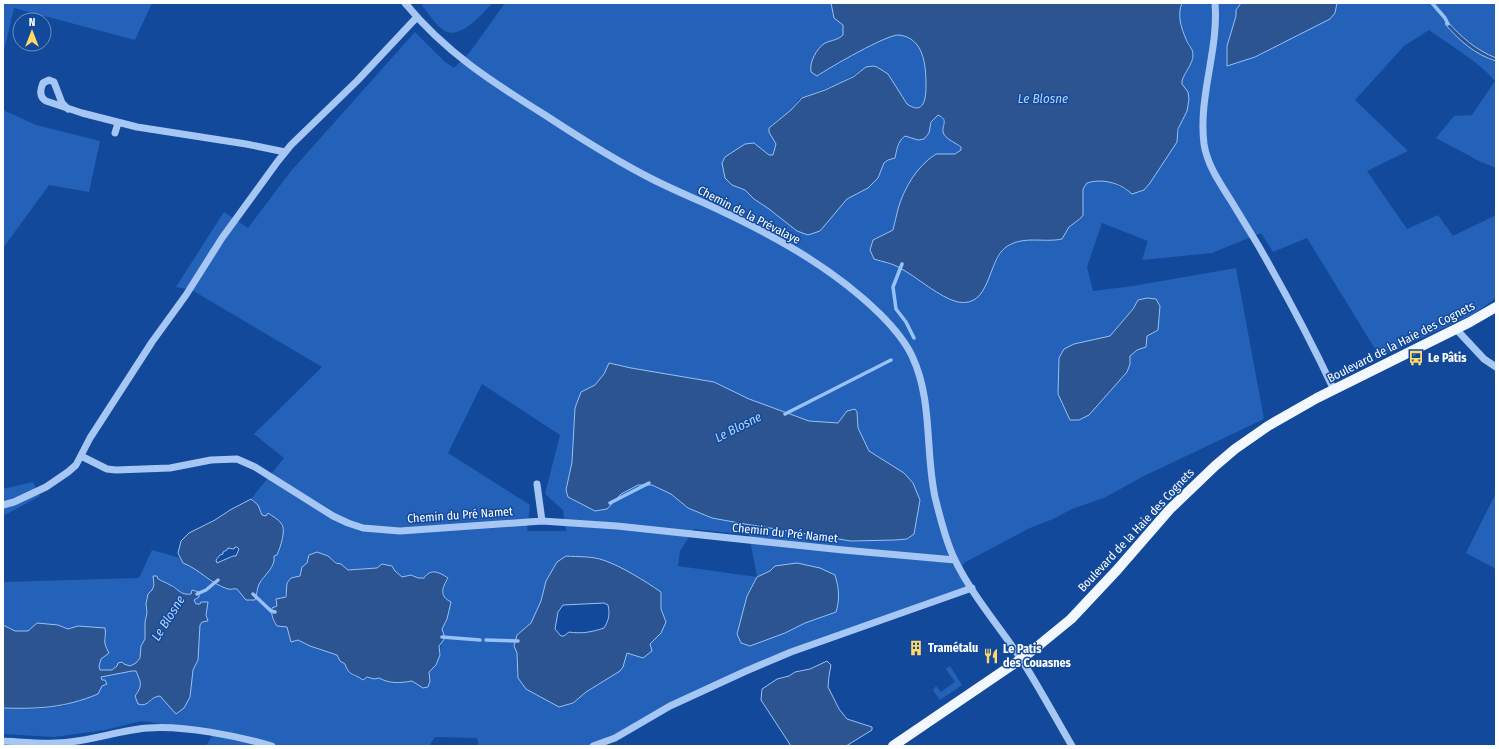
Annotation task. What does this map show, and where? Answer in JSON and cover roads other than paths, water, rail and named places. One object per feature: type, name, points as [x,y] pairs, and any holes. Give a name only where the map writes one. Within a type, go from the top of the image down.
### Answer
[{"type":"main road","name":"Boulevard de la Haie des Cognets","points":[[893,746],[1021,659],[1071,619],[1170,510],[1215,466],[1235,450],[1268,426],[1334,390],[1456,329],[1496,307]]},
{"type":"street","name":"Chemin de la Prévalaye","points":[[405,3],[417,18],[450,50],[495,84],[559,125],[653,180],[755,228],[800,253],[838,277],[880,314],[899,335],[912,356],[919,375],[925,402],[928,450],[935,494],[948,543],[955,560],[972,588],[1021,659],[1072,746]]},
{"type":"street","points":[[1215,3],[1215,28],[1206,79],[1203,120],[1204,146],[1219,181],[1298,317],[1334,390]]},
{"type":"street","points":[[3,505],[14,502],[46,487],[76,465],[90,438],[222,238],[290,145],[357,81],[417,18]]},
{"type":"street","points":[[68,109],[118,123],[158,131],[246,144],[285,152]]},
{"type":"street","points":[[115,133],[118,123]]},
{"type":"street","points":[[1456,329],[1484,359],[1496,367]]},
{"type":"street","name":"Chemin du Pré Namet","points":[[81,456],[107,469],[116,470],[170,468],[211,460],[237,459],[255,467],[333,516],[364,528],[400,530],[542,521],[617,526],[843,550],[955,560]]},
{"type":"street","points":[[537,484],[542,521]]},
{"type":"street","points":[[593,746],[615,738],[670,706],[791,652],[972,588]]},
{"type":"street","points":[[3,741],[69,742],[127,730],[149,728],[185,729],[237,737],[272,746]]},
{"type":"water","name":"Le Blosne","points":[[831,3],[1182,3],[1180,12],[1181,26],[1192,50],[1193,58],[1182,81],[1182,84],[1188,92],[1189,99],[1187,111],[1178,129],[1177,142],[1144,190],[1132,194],[1117,184],[1111,182],[1099,181],[1087,183],[1083,189],[1083,215],[1069,227],[1062,239],[1027,240],[1013,243],[1006,247],[1000,254],[995,262],[983,291],[977,298],[969,302],[958,302],[951,300],[936,292],[897,266],[874,259],[870,250],[873,240],[893,230],[904,193],[917,171],[936,154],[955,154],[961,150],[961,147],[948,139],[944,134],[944,120],[938,115],[931,122],[929,133],[924,139],[918,140],[905,136],[902,138],[895,158],[884,163],[878,178],[868,188],[847,199],[820,231],[808,235],[797,231],[754,199],[745,190],[732,185],[725,178],[722,163],[725,157],[745,144],[754,143],[769,155],[773,155],[776,144],[769,132],[769,128],[791,110],[802,98],[825,90],[853,77],[866,67],[877,67],[888,74],[907,104],[917,108],[923,104],[926,91],[924,61],[919,47],[914,41],[907,37],[899,35],[883,40],[858,52],[817,76],[811,72],[812,60],[819,48],[825,43],[837,39],[843,35],[843,25],[834,18]]},
{"type":"water","points":[[1241,3],[1337,3],[1335,13],[1330,19],[1255,57],[1227,66],[1227,46],[1236,16],[1236,10]]},
{"type":"water","points":[[1447,21],[1469,42],[1496,58],[1496,61],[1474,51],[1456,36],[1445,24]]},
{"type":"water","points":[[1147,298],[1156,299],[1160,306],[1158,330],[1147,336],[1146,347],[1137,350],[1130,356],[1130,364],[1127,372],[1089,415],[1079,420],[1070,420],[1058,394],[1059,358],[1064,349],[1074,344],[1110,336],[1133,309],[1138,300]]},
{"type":"water","points":[[609,363],[714,382],[749,399],[809,421],[838,423],[847,411],[855,409],[857,412],[858,428],[869,451],[904,473],[913,483],[920,500],[914,534],[907,539],[851,541],[712,518],[688,508],[671,494],[652,485],[638,485],[621,494],[607,509],[595,511],[568,497],[566,490],[572,462],[575,408],[581,392],[595,385],[604,374]]},
{"type":"water","points":[[251,499],[258,505],[262,515],[266,516],[268,513],[278,520],[283,526],[282,539],[277,555],[274,556],[273,564],[259,584],[255,600],[246,600],[237,589],[228,589],[216,584],[183,563],[178,553],[181,541],[189,533],[215,520]],"holes":[[[237,547],[239,549],[236,556],[217,563],[216,560],[223,554],[223,552],[228,548],[234,549]]]},
{"type":"water","points":[[317,552],[328,556],[348,570],[377,568],[382,564],[392,566],[402,577],[411,575],[418,578],[424,578],[429,573],[435,572],[448,578],[443,588],[443,594],[447,600],[451,602],[447,619],[442,629],[445,638],[439,646],[440,655],[436,665],[429,672],[430,681],[428,687],[423,688],[412,681],[395,682],[367,677],[363,680],[350,673],[345,664],[340,661],[337,655],[310,646],[298,640],[291,642],[287,627],[277,626],[273,620],[272,613],[272,608],[277,606],[276,599],[286,597],[287,583],[291,578],[300,576],[302,567],[307,563],[309,555]]},
{"type":"water","points":[[566,556],[590,557],[603,560],[625,570],[661,592],[661,609],[666,622],[661,633],[650,644],[652,651],[643,658],[627,653],[623,667],[620,671],[586,692],[573,703],[559,707],[526,689],[518,678],[517,653],[514,646],[517,635],[531,623],[541,601],[546,581],[557,562]],"holes":[[[604,603],[608,605],[609,617],[604,628],[587,632],[569,632],[564,636],[561,636],[555,629],[558,612],[563,605]]]},
{"type":"water","points":[[797,563],[820,568],[835,575],[838,594],[836,612],[750,646],[741,643],[737,634],[747,596],[757,577],[770,571],[775,566]]},
{"type":"water","points":[[153,576],[157,576],[158,579],[184,594],[191,594],[192,590],[199,592],[199,597],[194,600],[196,604],[208,602],[206,615],[208,621],[202,622],[200,625],[198,660],[193,670],[190,697],[184,708],[176,714],[160,696],[145,704],[138,704],[135,696],[140,686],[140,681],[136,671],[132,671],[101,677],[107,684],[102,686],[98,694],[86,699],[51,707],[3,708],[3,625],[15,631],[28,631],[37,623],[58,625],[68,629],[78,626],[105,628],[105,642],[109,653],[101,659],[99,666],[100,670],[112,670],[118,663],[122,662],[130,666],[136,663],[140,658],[141,646],[145,639],[145,622],[147,613],[146,604],[148,594],[154,585]]},
{"type":"water","points":[[827,661],[831,665],[828,687],[839,709],[847,719],[872,727],[872,730],[846,746],[791,746],[761,700],[762,689],[777,679],[789,676],[795,672],[810,669]]},
{"type":"waterway","name":"Le Blosne","points":[[1432,3],[1445,18],[1448,24]]},
{"type":"waterway","name":"Le Blosne","points":[[902,264],[893,287],[896,309],[906,322],[914,338]]},
{"type":"waterway","name":"Le Blosne","points":[[785,414],[891,360]]},
{"type":"waterway","name":"Le Blosne","points":[[610,503],[649,483]]},
{"type":"waterway","name":"Le Blosne","points":[[197,594],[206,590],[218,580]]},
{"type":"waterway","name":"Le Blosne","points":[[253,594],[271,611],[275,612]]},
{"type":"waterway","name":"Le Blosne","points":[[442,637],[480,640]]},
{"type":"waterway","name":"Le Blosne","points":[[486,640],[518,641]]},
{"type":"place","name":"Le Pâtis","points":[[1416,358]]},
{"type":"place","name":"Tramétalu","points":[[916,648]]},
{"type":"place","name":"Le Patis des Couasnes","points":[[991,656]]}]
